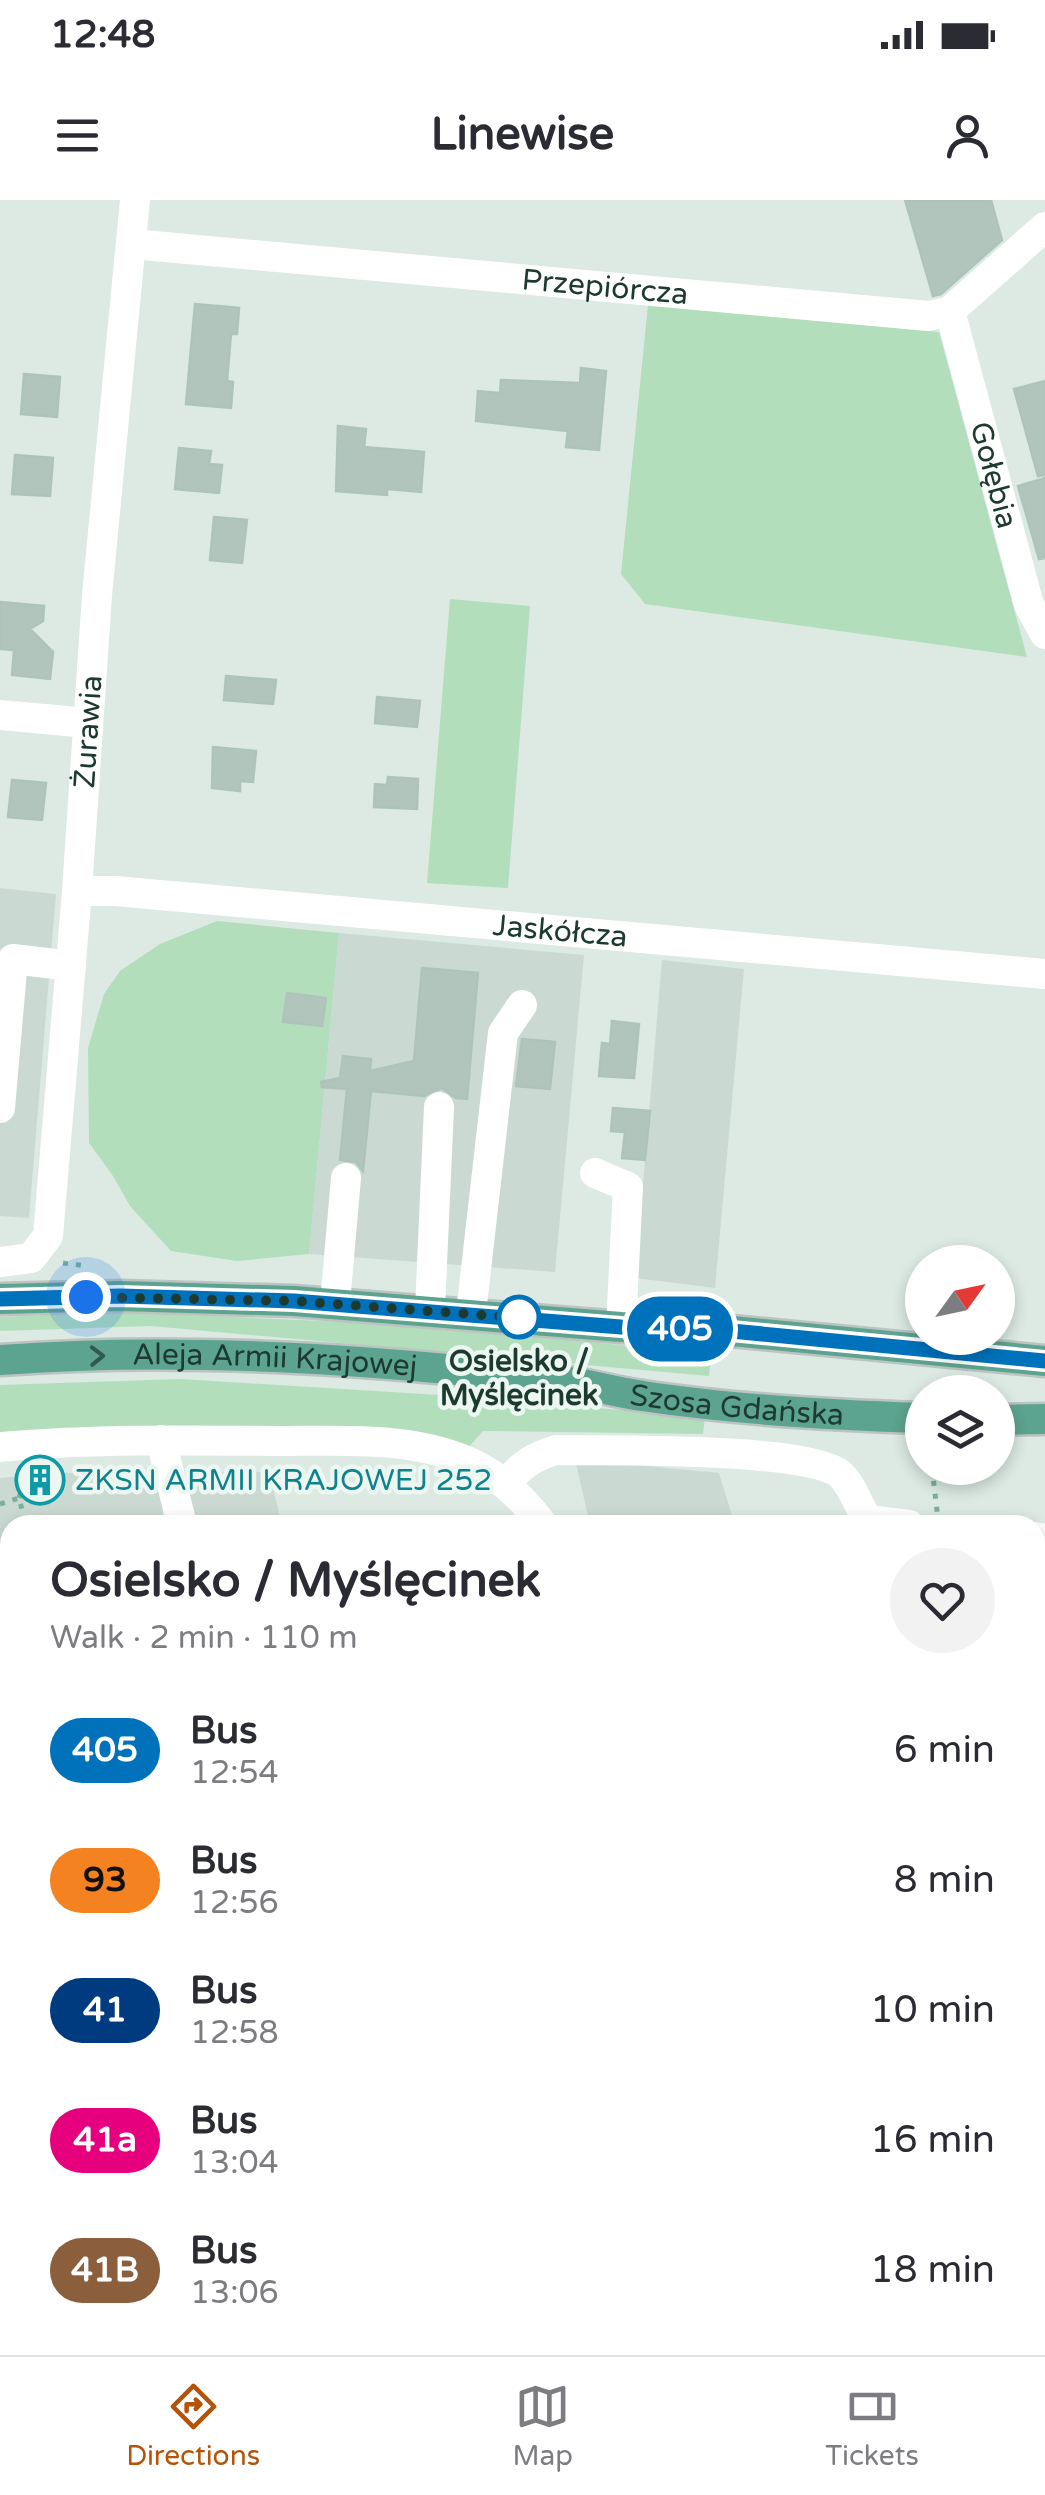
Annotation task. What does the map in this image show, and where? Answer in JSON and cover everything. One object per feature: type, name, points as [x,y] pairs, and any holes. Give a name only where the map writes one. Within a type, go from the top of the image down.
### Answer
[{"type":"main road","name":"Aleja Armii Krajowej","points":[[0,1300],[172,1297],[335,1303],[621,1327]]},
{"type":"main road","points":[[621,1327],[721,1330],[1045,1361]]},
{"type":"main road","name":"Aleja Armii Krajowej","points":[[0,1360],[205,1356],[551,1380]]},
{"type":"main road","name":"Szosa Gdańska","points":[[551,1380],[660,1398],[905,1417]]},
{"type":"main road","points":[[1015,1420],[1045,1420]]},
{"type":"street","name":"Żurawia","points":[[15,1260],[48,1236],[88,723],[135,200]]},
{"type":"street","points":[[950,311],[1045,227]]},
{"type":"street","name":"Przepiórcza","points":[[132,244],[929,316],[950,311]]},
{"type":"street","name":"Gołębia","points":[[950,311],[1029,606],[1045,634]]},
{"type":"street","points":[[0,715],[88,723]]},
{"type":"street","name":"Jaskółcza","points":[[77,891],[115,891],[1045,974]]},
{"type":"street","points":[[0,1108],[13,959],[71,966]]},
{"type":"street","points":[[472,1313],[503,1032],[522,1005]]},
{"type":"street","points":[[430,1309],[439,1107]]},
{"type":"street","points":[[595,1173],[628,1186],[621,1327]]},
{"type":"street","points":[[335,1303],[346,1178]]},
{"type":"street","points":[[161,1440],[180,1515]]},
{"type":"street","points":[[0,1447],[161,1440],[365,1442],[412,1447],[469,1462],[506,1485],[534,1515]]},
{"type":"street","points":[[506,1485],[534,1456],[556,1450],[777,1457],[828,1466],[843,1476],[865,1515]]},
{"type":"path","points":[[24,1515],[20,1498],[28,1461]]},
{"type":"path","points":[[934,1485],[937,1515]]},
{"type":"path","points":[[0,1504],[20,1498]]},
{"type":"shaded area","points":[[0,888],[56,894],[29,1218],[0,1216]]},
{"type":"shaded area","points":[[339,933],[584,955],[555,1272],[309,1254]]},
{"type":"shaded area","points":[[662,960],[744,969],[715,1288],[635,1278]]},
{"type":"shaded area","points":[[575,1459],[719,1473],[732,1515],[588,1515]]},
{"type":"shaded area","points":[[269,1472],[280,1515],[0,1515],[0,1478],[49,1473]]},
{"type":"green space","points":[[648,305],[939,332],[1027,657],[645,604],[621,574]]},
{"type":"green space","points":[[450,599],[530,606],[508,888],[427,883]]},
{"type":"green space","points":[[217,921],[339,933],[309,1254],[237,1261],[171,1251],[130,1206],[89,1143],[88,1048],[104,994],[120,971],[160,944]]},
{"type":"green space","points":[[118,1312],[416,1325],[711,1354],[709,1376],[151,1326],[0,1331],[0,1317]]},
{"type":"green space","points":[[180,1379],[705,1417],[703,1434],[483,1431],[467,1449],[0,1432],[0,1385]]},
{"type":"building","points":[[905,200],[991,200],[1002,240],[941,294],[933,296]]},
{"type":"building","points":[[195,304],[239,308],[237,334],[231,334],[227,381],[233,382],[231,408],[186,404]]},
{"type":"building","points":[[581,368],[606,371],[599,450],[566,447],[568,431],[476,421],[478,391],[500,393],[501,380],[580,383]]},
{"type":"building","points":[[24,374],[60,377],[57,417],[21,414]]},
{"type":"building","points":[[1045,381],[1045,475],[1038,476],[1014,389]]},
{"type":"building","points":[[338,426],[366,429],[364,447],[424,452],[421,492],[387,489],[387,495],[336,491]]},
{"type":"building","points":[[179,448],[211,451],[209,464],[222,465],[219,493],[175,489]]},
{"type":"building","points":[[15,455],[53,458],[50,496],[12,494]]},
{"type":"building","points":[[1045,478],[1045,558],[1039,559],[1018,486]]},
{"type":"building","points":[[214,517],[247,520],[242,563],[210,560]]},
{"type":"building","points":[[0,602],[44,606],[43,621],[30,629],[53,652],[50,679],[12,675],[14,650],[0,649]]},
{"type":"building","points":[[226,676],[276,680],[273,704],[224,700]]},
{"type":"building","points":[[377,697],[420,701],[417,727],[375,723]]},
{"type":"building","points":[[213,747],[256,751],[253,782],[240,781],[240,791],[212,788]]},
{"type":"building","points":[[388,777],[418,779],[417,809],[374,807],[375,784],[387,785]]},
{"type":"building","points":[[12,780],[46,783],[42,820],[8,817]]},
{"type":"building","points":[[422,968],[478,973],[467,1099],[456,1098],[441,1088],[424,1096],[371,1091],[363,1171],[356,1162],[340,1160],[347,1089],[322,1087],[321,1082],[340,1078],[343,1056],[371,1059],[370,1071],[414,1061]]},
{"type":"building","points":[[287,993],[326,998],[322,1026],[283,1022]]},
{"type":"building","points":[[612,1021],[639,1024],[634,1078],[599,1076],[602,1043],[610,1044]]},
{"type":"building","points":[[522,1039],[555,1042],[550,1089],[516,1086]]},
{"type":"building","points":[[613,1108],[650,1111],[645,1160],[622,1158],[625,1132],[611,1131]]},
{"type":"bus line","name":"405","points":[[0,1299],[190,1297],[430,1309],[621,1327],[721,1330],[1045,1361]]},
{"type":"place","name":"Osielsko / Myślęcinek","points":[[519,1317]]},
{"type":"place","name":"ZKSN ARMII KRAJOWEJ 252","points":[[40,1480]]},
{"type":"route","points":[[86,1297],[294,1301],[523,1318],[519,1317]]}]
